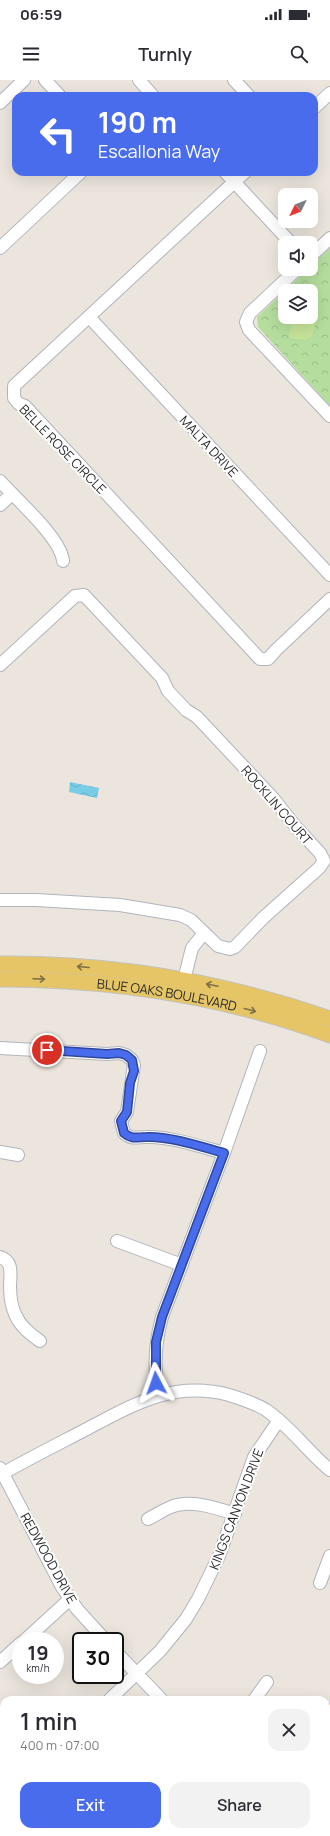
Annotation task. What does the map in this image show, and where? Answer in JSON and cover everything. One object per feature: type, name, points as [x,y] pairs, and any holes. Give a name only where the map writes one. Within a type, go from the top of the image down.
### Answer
[{"type":"main road","name":"BLUE OAKS BOULEVARD","points":[[0,964],[89,967],[184,980],[247,994],[330,1019]]},
{"type":"main road","name":"BLUE OAKS BOULEVARD","points":[[0,979],[81,981],[180,994],[273,1016],[330,1035]]},
{"type":"street","points":[[0,103],[24,80]]},
{"type":"street","points":[[45,80],[56,92]]},
{"type":"street","points":[[139,80],[150,92]]},
{"type":"street","points":[[234,80],[245,92]]},
{"type":"street","points":[[318,104],[330,93]]},
{"type":"street","points":[[0,248],[77,176]]},
{"type":"street","points":[[229,176],[285,236]]},
{"type":"street","name":"BELLE ROSE CIRCLE","points":[[241,176],[14,386],[14,398],[30,412],[260,658],[268,660],[272,657],[276,650],[330,599]]},
{"type":"street","points":[[318,249],[330,238]]},
{"type":"street","points":[[290,276],[250,313],[246,322],[250,330],[330,416]]},
{"type":"street","name":"MALTA DRIVE","points":[[89,317],[330,575]]},
{"type":"street","points":[[0,481],[59,546],[63,560]]},
{"type":"street","points":[[0,505],[12,494]]},
{"type":"street","name":"ROCKLIN COURT","points":[[0,665],[75,596],[84,595],[162,678],[168,691],[186,710],[197,717],[273,798],[295,826],[320,853],[324,861],[319,868],[272,909],[235,947],[230,949],[218,946],[186,916],[120,905],[36,900],[0,900]]},
{"type":"street","points":[[184,980],[192,948],[204,933]]},
{"type":"street","points":[[0,1048],[107,1054],[119,1053],[126,1055],[132,1060],[134,1071],[130,1083],[127,1112],[121,1121],[124,1133],[131,1138],[148,1136],[184,1142],[224,1153]]},
{"type":"street","points":[[159,1395],[155,1371],[156,1342],[162,1317],[224,1153],[260,1051]]},
{"type":"street","points":[[0,1152],[18,1154]]},
{"type":"street","points":[[117,1241],[182,1265]]},
{"type":"street","points":[[4,1259],[11,1270],[11,1297],[15,1314],[26,1330],[40,1341]]},
{"type":"street","points":[[1,1472],[130,1406],[159,1395],[193,1390],[221,1393],[250,1402],[279,1420],[330,1470]]},
{"type":"street","name":"KINGS CANYON DRIVE","points":[[113,1696],[168,1643],[186,1619],[220,1556],[254,1457],[279,1420]]},
{"type":"street","name":"REDWOOD DRIVE","points":[[1,1472],[70,1599],[98,1632]]},
{"type":"street","points":[[148,1519],[171,1507],[187,1504],[205,1506],[235,1514]]},
{"type":"street","points":[[320,1583],[330,1556]]},
{"type":"street","points":[[34,1632],[70,1599]]},
{"type":"street","points":[[0,1662],[12,1651]]},
{"type":"street","points":[[124,1660],[158,1696]]},
{"type":"street","points":[[257,1696],[267,1682]]},
{"type":"green space","points":[[330,248],[330,406],[258,327],[257,317],[278,297],[278,324],[318,324],[318,284],[292,284],[301,276],[318,276],[318,259]]},
{"type":"green space","points":[[292,324],[315,324],[312,336],[304,340],[289,338]]},
{"type":"water","points":[[70,782],[99,788],[97,798],[69,792]]},
{"type":"route","points":[[47,1050],[107,1054],[119,1053],[126,1055],[132,1060],[134,1065],[134,1071],[130,1083],[127,1112],[121,1121],[121,1127],[127,1136],[136,1138],[148,1136],[184,1142],[224,1153],[162,1317],[156,1342],[156,1383]]}]
